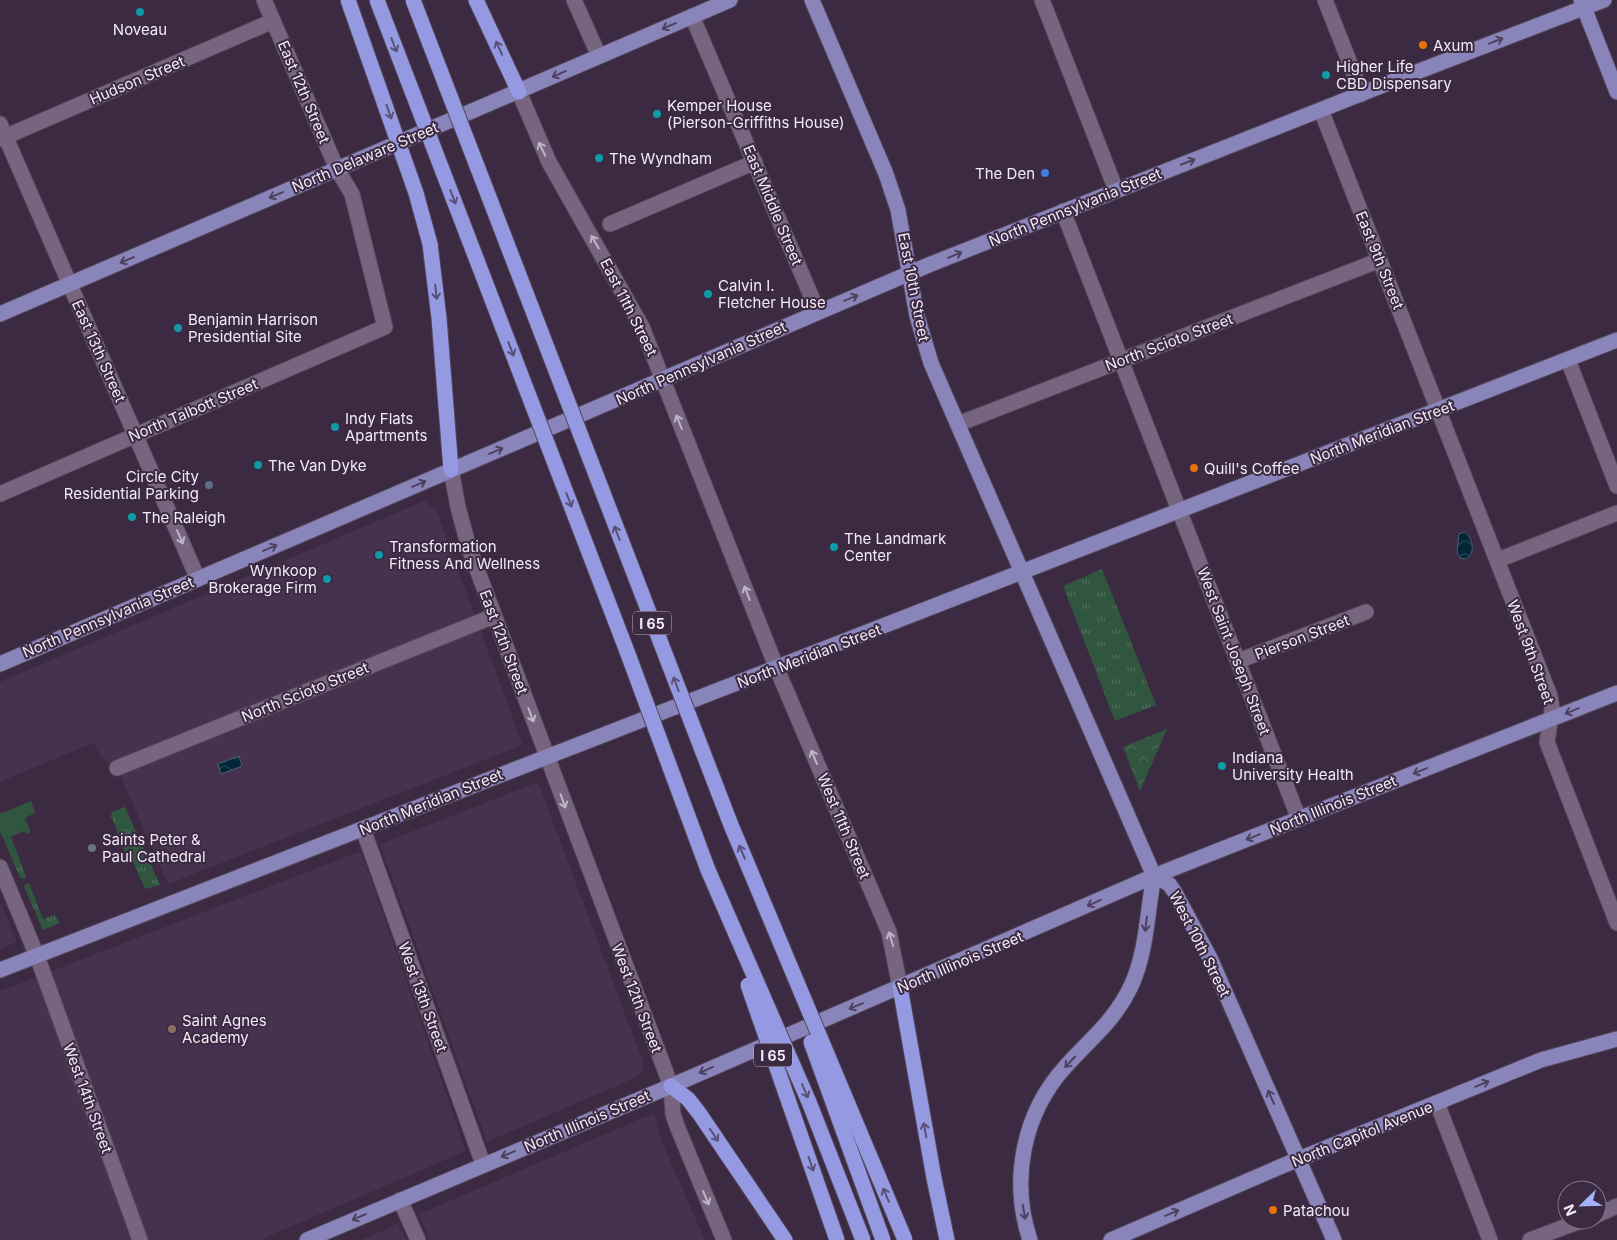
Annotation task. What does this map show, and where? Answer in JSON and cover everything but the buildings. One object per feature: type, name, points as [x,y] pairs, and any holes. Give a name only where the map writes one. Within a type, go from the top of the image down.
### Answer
[{"type":"highway","points":[[348,0],[416,193],[430,244],[437,300],[451,470]]},
{"type":"highway","name":"I 65","points":[[377,0],[628,654],[708,870],[837,1240]]},
{"type":"highway","name":"I 65","points":[[413,0],[633,574],[755,882],[905,1240]]},
{"type":"highway","points":[[476,0],[519,92]]},
{"type":"highway","points":[[708,870],[809,1102],[863,1240]]},
{"type":"highway","points":[[755,882],[883,1240]]},
{"type":"highway","points":[[900,987],[947,1240]]},
{"type":"highway","points":[[671,1086],[699,1112],[785,1240]]},
{"type":"main road","name":"North Delaware Street","points":[[0,314],[730,0]]},
{"type":"main road","name":"East 10th Street","points":[[812,0],[891,188],[902,228],[920,332],[1022,572]]},
{"type":"main road","name":"North Pennsylvania Street","points":[[0,664],[910,273],[1362,94],[1583,4],[1604,0]]},
{"type":"main road","points":[[1583,4],[1617,92]]},
{"type":"main road","name":"North Meridian Street","points":[[0,970],[547,756],[777,669],[1617,340]]},
{"type":"main road","name":"West 10th Street","points":[[1022,572],[1154,876],[1169,884],[1185,908],[1210,958],[1334,1240]]},
{"type":"main road","name":"North Illinois Street","points":[[307,1240],[671,1086],[1154,876],[1617,693]]},
{"type":"main road","points":[[1030,1240],[1022,1206],[1021,1186],[1022,1159],[1028,1133],[1040,1104],[1057,1077],[1106,1027],[1132,983],[1142,953],[1154,876]]},
{"type":"main road","name":"North Capitol Avenue","points":[[1111,1240],[1298,1160],[1541,1060],[1617,1039]]},
{"type":"street","name":"East 12th Street","points":[[264,0],[337,169],[352,194],[385,327]]},
{"type":"street","points":[[574,0],[599,56]]},
{"type":"street","points":[[1042,0],[1116,190]]},
{"type":"street","points":[[1325,0],[1362,94]]},
{"type":"street","name":"East Middle Street","points":[[692,16],[818,312]]},
{"type":"street","name":"Hudson Street","points":[[2,133],[273,21]]},
{"type":"street","name":"East 11th Street","points":[[519,92],[549,162],[642,327],[777,669]]},
{"type":"street","name":"East 9th Street","points":[[1321,110],[1439,410]]},
{"type":"street","name":"East 13th Street","points":[[2,133],[70,284],[198,579]]},
{"type":"street","points":[[610,224],[755,162]]},
{"type":"street","name":"West Saint Joseph Street","points":[[1063,211],[1300,818]]},
{"type":"street","name":"North Scioto Street","points":[[958,424],[1380,260]]},
{"type":"street","name":"North Talbott Street","points":[[0,494],[385,327]]},
{"type":"street","points":[[1568,360],[1617,486]]},
{"type":"street","name":"West 9th Street","points":[[1439,410],[1550,696],[1551,719],[1547,742],[1617,923]]},
{"type":"street","name":"East 12th Street","points":[[451,470],[464,531],[547,756]]},
{"type":"street","points":[[1498,560],[1617,513]]},
{"type":"street","name":"Pierson Street","points":[[1238,661],[1366,612]]},
{"type":"street","name":"North Scioto Street","points":[[117,768],[494,616]]},
{"type":"street","name":"West 11th Street","points":[[777,669],[889,932],[900,987]]},
{"type":"street","name":"West 12th Street","points":[[547,756],[671,1086],[673,1114],[678,1132],[724,1240]]},
{"type":"street","name":"West 13th Street","points":[[362,829],[483,1164]]},
{"type":"street","name":"West 14th Street","points":[[0,867],[37,956],[140,1240]]},
{"type":"street","points":[[1437,1103],[1490,1240]]},
{"type":"street","points":[[400,1200],[418,1240]]},
{"type":"street","points":[[1530,1240],[1557,1230]]},
{"type":"shaded area","points":[[424,501],[436,510],[523,745],[168,884],[117,768],[102,758],[93,743],[0,782],[0,682]]},
{"type":"shaded area","points":[[538,782],[643,1062],[642,1073],[637,1077],[487,1142],[380,844]]},
{"type":"shaded area","points":[[361,851],[466,1151],[260,1240],[0,1240],[0,991]]},
{"type":"shaded area","points":[[0,901],[17,942],[0,949]]},
{"type":"shaded area","points":[[654,1113],[662,1142],[705,1240],[430,1240],[419,1214]]},
{"type":"shaded area","points":[[398,1223],[406,1240],[360,1240],[380,1232]]},
{"type":"green space","points":[[1102,569],[1156,705],[1115,721],[1063,586]]},
{"type":"green space","points":[[1167,729],[1140,791],[1123,747]]},
{"type":"green space","points":[[31,801],[35,813],[25,818],[31,832],[26,834],[24,831],[4,840],[0,832],[0,814]]},
{"type":"green space","points":[[125,807],[160,885],[145,889],[134,864],[128,859],[111,816],[112,812]]},
{"type":"green space","points":[[11,837],[26,877],[23,879],[20,878],[4,840]]},
{"type":"green space","points":[[29,883],[43,919],[55,915],[60,923],[43,930],[24,887],[25,884]]},
{"type":"water","points":[[1465,532],[1472,546],[1471,553],[1466,559],[1460,558],[1457,552],[1459,534]]},
{"type":"water","points":[[239,756],[242,766],[221,774],[218,764]]},
{"type":"place","name":"Noveau","points":[[140,12]]},
{"type":"place","name":"Axum","points":[[1423,45]]},
{"type":"place","name":"Higher Life CBD Dispensary","points":[[1326,75]]},
{"type":"place","name":"Kemper House (Pierson-Griffiths House)","points":[[657,114]]},
{"type":"place","name":"The Wyndham","points":[[599,158]]},
{"type":"place","name":"The Den","points":[[1045,173]]},
{"type":"place","name":"Calvin I. Fletcher House","points":[[708,294]]},
{"type":"place","name":"Benjamin Harrison Presidential Site","points":[[178,328]]},
{"type":"place","name":"Indy Flats Apartments","points":[[335,427]]},
{"type":"place","name":"The Van Dyke","points":[[258,465]]},
{"type":"place","name":"Quill's Coffee","points":[[1194,468]]},
{"type":"place","name":"Circle City Residential Parking","points":[[209,485]]},
{"type":"place","name":"The Raleigh","points":[[132,517]]},
{"type":"place","name":"The Landmark Center","points":[[834,547]]},
{"type":"place","name":"Transformation Fitness And Wellness","points":[[379,555]]},
{"type":"place","name":"Wynkoop Brokerage Firm","points":[[327,579]]},
{"type":"place","name":"Indiana University Health","points":[[1222,766]]},
{"type":"place","name":"Saints Peter & Paul Cathedral","points":[[92,848]]},
{"type":"place","name":"Saint Agnes Academy","points":[[172,1029]]},
{"type":"place","name":"Patachou","points":[[1273,1210]]}]
